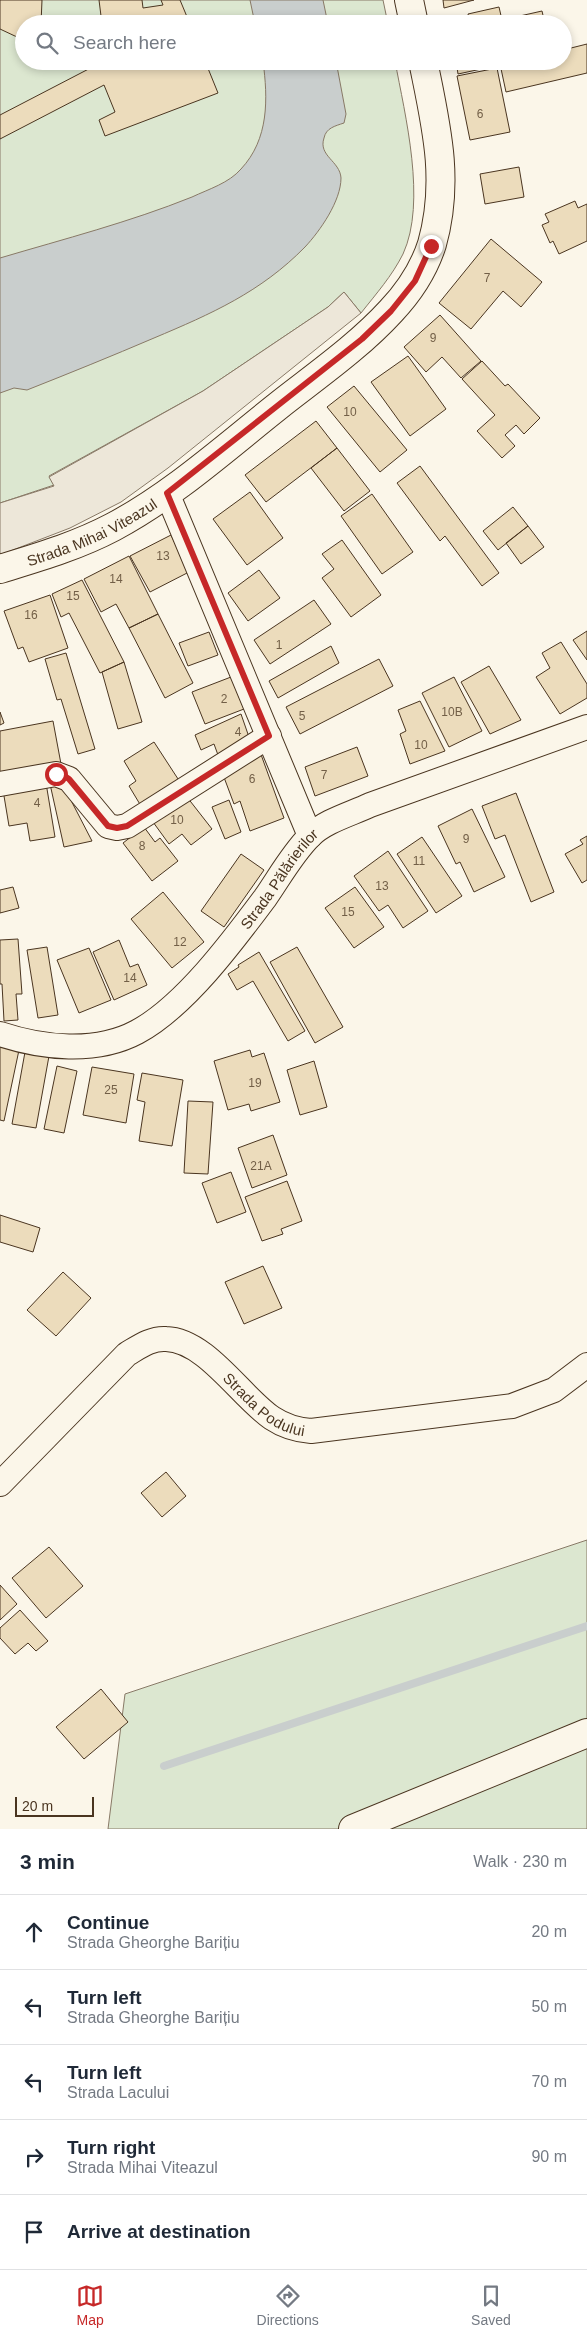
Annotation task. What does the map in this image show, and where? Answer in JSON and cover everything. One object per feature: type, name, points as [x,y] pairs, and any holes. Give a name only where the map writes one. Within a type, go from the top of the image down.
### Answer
[{"type":"main road","points":[[409,0],[412,15]]},
{"type":"main road","name":"Strada Mihai Viteazul","points":[[0,569],[91,539],[132,516],[167,493],[362,339],[391,311],[415,281],[431,246],[442,187],[439,148],[425,70]]},
{"type":"main road","points":[[353,1829],[587,1733]]},
{"type":"street","points":[[167,493],[310,836]]},
{"type":"street","name":"Strada Pălărierilor","points":[[0,1034],[27,1043],[84,1046],[110,1042],[137,1033],[160,1017],[210,968],[240,931],[310,836],[342,817],[370,805],[587,727]]},
{"type":"street","points":[[0,784],[56,774],[63,775],[108,826],[117,828],[127,826],[269,736]]},
{"type":"street","name":"Strada Podului","points":[[0,1484],[127,1354],[146,1342],[166,1339],[181,1343],[198,1351],[270,1417],[297,1430],[311,1431],[512,1406],[554,1390],[587,1365]]},
{"type":"green space","points":[[0,0],[383,0],[386,15],[15,15],[15,70],[397,70],[412,158],[414,184],[410,233],[403,254],[389,277],[361,313],[344,292],[328,307],[203,391],[49,476],[54,485],[0,503]]},
{"type":"green space","points":[[587,1540],[587,1829],[108,1829],[125,1694]]},
{"type":"shaded area","points":[[250,0],[323,0],[326,15],[253,15]]},
{"type":"shaded area","points":[[264,70],[338,70],[346,114],[344,123],[331,128],[327,132],[323,144],[326,154],[340,172],[340,187],[329,215],[305,247],[271,277],[215,311],[138,345],[27,390],[14,388],[0,393],[0,258],[145,214],[192,197],[231,178],[241,169],[257,145],[262,132],[266,90]]},
{"type":"shaded area","points":[[344,292],[361,313],[168,468],[121,502],[70,528],[0,555],[0,503],[54,486],[49,477],[203,391],[328,307]]},
{"type":"building","points":[[0,0],[42,0],[41,15],[15,15],[15,36],[0,29]]},
{"type":"building","points":[[99,0],[142,0],[143,8],[163,5],[161,0],[180,0],[186,15],[101,15]]},
{"type":"building","points":[[443,0],[474,0],[444,8]]},
{"type":"building","points":[[499,7],[501,15],[468,15]]},
{"type":"building","points":[[542,11],[543,15],[524,15]]},
{"type":"building","points":[[587,44],[587,73],[506,92],[501,70],[572,70],[572,48]]},
{"type":"building","points":[[87,70],[209,70],[218,93],[105,136],[99,120],[115,112],[104,85],[0,139],[0,115]]},
{"type":"building","points":[[457,70],[477,70],[458,74]]},
{"type":"building","points":[[487,70],[497,70],[510,132],[470,140],[457,76]]},
{"type":"building","points":[[519,167],[524,197],[485,204],[480,174]]},
{"type":"building","points":[[575,201],[578,208],[587,204],[587,241],[559,254],[553,241],[550,243],[542,225],[549,222],[545,214]]},
{"type":"building","points":[[491,239],[542,282],[521,307],[503,291],[471,329],[439,303]]},
{"type":"building","points":[[440,315],[481,361],[461,378],[442,357],[426,372],[404,347]]},
{"type":"building","points":[[408,356],[446,409],[410,436],[371,382]]},
{"type":"building","points":[[482,361],[505,386],[508,384],[540,418],[524,434],[516,425],[505,435],[515,446],[502,458],[477,431],[495,415],[462,379]]},
{"type":"building","points":[[354,386],[407,450],[380,472],[327,407]]},
{"type":"building","points":[[316,421],[337,448],[266,502],[245,475]]},
{"type":"building","points":[[337,448],[370,491],[344,511],[311,468]]},
{"type":"building","points":[[420,466],[499,573],[482,586],[445,536],[440,541],[397,483]]},
{"type":"building","points":[[250,492],[283,538],[247,565],[213,519]]},
{"type":"building","points":[[372,494],[413,552],[382,574],[341,516]]},
{"type":"building","points":[[513,507],[528,526],[498,550],[483,531]]},
{"type":"building","points":[[528,526],[544,547],[521,564],[506,543]]},
{"type":"building","points":[[171,535],[189,572],[150,592],[130,556]]},
{"type":"building","points":[[342,540],[381,595],[351,617],[322,578],[334,569],[322,554]]},
{"type":"building","points":[[129,556],[158,614],[129,628],[116,604],[101,612],[84,579]]},
{"type":"building","points":[[259,570],[280,598],[248,621],[228,593]]},
{"type":"building","points":[[82,580],[124,662],[100,673],[69,613],[61,617],[52,594]]},
{"type":"building","points":[[50,595],[68,648],[29,662],[23,647],[18,649],[4,611]]},
{"type":"building","points":[[314,600],[331,624],[270,664],[254,640]]},
{"type":"building","points":[[158,614],[193,683],[165,698],[129,628]]},
{"type":"building","points":[[587,631],[587,660],[573,640]]},
{"type":"building","points":[[209,632],[218,655],[188,666],[179,643]]},
{"type":"building","points":[[561,642],[587,684],[587,698],[560,714],[536,677],[550,668],[542,653]]},
{"type":"building","points":[[331,646],[339,663],[278,698],[269,681]]},
{"type":"building","points":[[66,653],[95,749],[78,754],[61,699],[57,700],[45,659]]},
{"type":"building","points":[[379,659],[393,686],[300,734],[286,707]]},
{"type":"building","points":[[124,662],[142,722],[118,729],[102,672]]},
{"type":"building","points":[[489,666],[521,720],[490,734],[461,682]]},
{"type":"building","points":[[231,677],[244,709],[205,724],[192,692]]},
{"type":"building","points":[[454,677],[482,731],[449,747],[422,693]]},
{"type":"building","points":[[420,701],[445,751],[410,764],[400,734],[406,731],[398,710]]},
{"type":"building","points":[[0,712],[4,723],[0,725]]},
{"type":"building","points":[[241,714],[250,740],[218,755],[214,744],[201,750],[195,735]]},
{"type":"building","points":[[53,721],[61,764],[0,775],[0,731]]},
{"type":"building","points":[[154,742],[180,782],[141,806],[129,786],[136,781],[124,761]]},
{"type":"building","points":[[357,747],[368,776],[315,796],[305,767]]},
{"type":"building","points":[[259,749],[284,818],[250,831],[240,801],[234,804],[222,772]]},
{"type":"building","points":[[61,781],[92,841],[64,847],[50,784]]},
{"type":"building","points":[[46,783],[55,837],[30,841],[27,823],[9,826],[3,790]]},
{"type":"building","points":[[516,793],[554,892],[531,902],[505,835],[495,839],[482,806]]},
{"type":"building","points":[[187,797],[212,829],[191,845],[182,834],[169,844],[153,822]]},
{"type":"building","points":[[229,800],[241,832],[225,839],[212,807]]},
{"type":"building","points":[[472,809],[505,877],[474,892],[460,862],[456,864],[438,826]]},
{"type":"building","points":[[144,827],[155,842],[160,838],[178,861],[152,881],[123,843]]},
{"type":"building","points":[[587,836],[587,880],[582,883],[565,854],[583,844],[580,840]]},
{"type":"building","points":[[422,837],[462,896],[436,913],[397,854]]},
{"type":"building","points":[[388,851],[428,911],[403,928],[388,905],[379,911],[354,876]]},
{"type":"building","points":[[241,854],[264,870],[224,927],[201,911]]},
{"type":"building","points":[[13,887],[19,908],[0,913],[0,890]]},
{"type":"building","points":[[355,887],[384,927],[354,948],[325,908]]},
{"type":"building","points":[[163,892],[204,942],[172,968],[131,919]]},
{"type":"building","points":[[18,939],[22,994],[16,994],[18,1020],[4,1021],[2,984],[0,984],[0,940]]},
{"type":"building","points":[[119,940],[130,967],[138,964],[147,985],[114,1000],[93,952]]},
{"type":"building","points":[[47,947],[58,1015],[38,1018],[27,950]]},
{"type":"building","points":[[297,947],[343,1027],[315,1043],[270,962]]},
{"type":"building","points":[[89,948],[111,1000],[79,1013],[57,960]]},
{"type":"building","points":[[259,952],[305,1031],[288,1041],[253,981],[237,990],[228,974],[239,967],[238,965]]},
{"type":"building","points":[[0,1045],[19,1050],[4,1121],[0,1120]]},
{"type":"building","points":[[250,1050],[252,1057],[264,1053],[280,1102],[251,1111],[249,1104],[228,1110],[214,1061]]},
{"type":"building","points":[[25,1052],[49,1056],[36,1128],[12,1124]]},
{"type":"building","points":[[314,1061],[327,1107],[300,1115],[287,1070]]},
{"type":"building","points":[[57,1066],[77,1071],[64,1133],[44,1129]]},
{"type":"building","points":[[92,1067],[134,1074],[126,1123],[83,1115]]},
{"type":"building","points":[[142,1073],[183,1080],[172,1146],[139,1141],[145,1102],[137,1100]]},
{"type":"building","points":[[188,1101],[213,1102],[208,1174],[184,1173]]},
{"type":"building","points":[[273,1135],[287,1175],[252,1188],[238,1148]]},
{"type":"building","points":[[231,1172],[246,1212],[217,1223],[202,1183]]},
{"type":"building","points":[[287,1181],[302,1221],[281,1229],[283,1234],[262,1241],[245,1197]]},
{"type":"building","points":[[0,1215],[40,1228],[33,1252],[0,1242]]},
{"type":"building","points":[[263,1266],[282,1308],[244,1324],[225,1282]]},
{"type":"building","points":[[63,1272],[91,1298],[56,1336],[27,1310]]},
{"type":"building","points":[[166,1472],[186,1496],[162,1517],[141,1493]]},
{"type":"building","points":[[49,1547],[83,1586],[46,1618],[12,1578]]},
{"type":"building","points":[[0,1585],[17,1604],[0,1620]]},
{"type":"building","points":[[20,1610],[48,1641],[36,1651],[28,1643],[15,1654],[0,1638],[0,1628]]},
{"type":"building","points":[[101,1689],[128,1722],[84,1759],[56,1727]]},
{"type":"waterway","points":[[164,1766],[587,1626]]},
{"type":"route","points":[[56,774],[63,775],[69,779],[108,826],[117,828],[127,826],[269,736],[167,493],[362,339],[391,311],[415,281],[431,246]]}]
